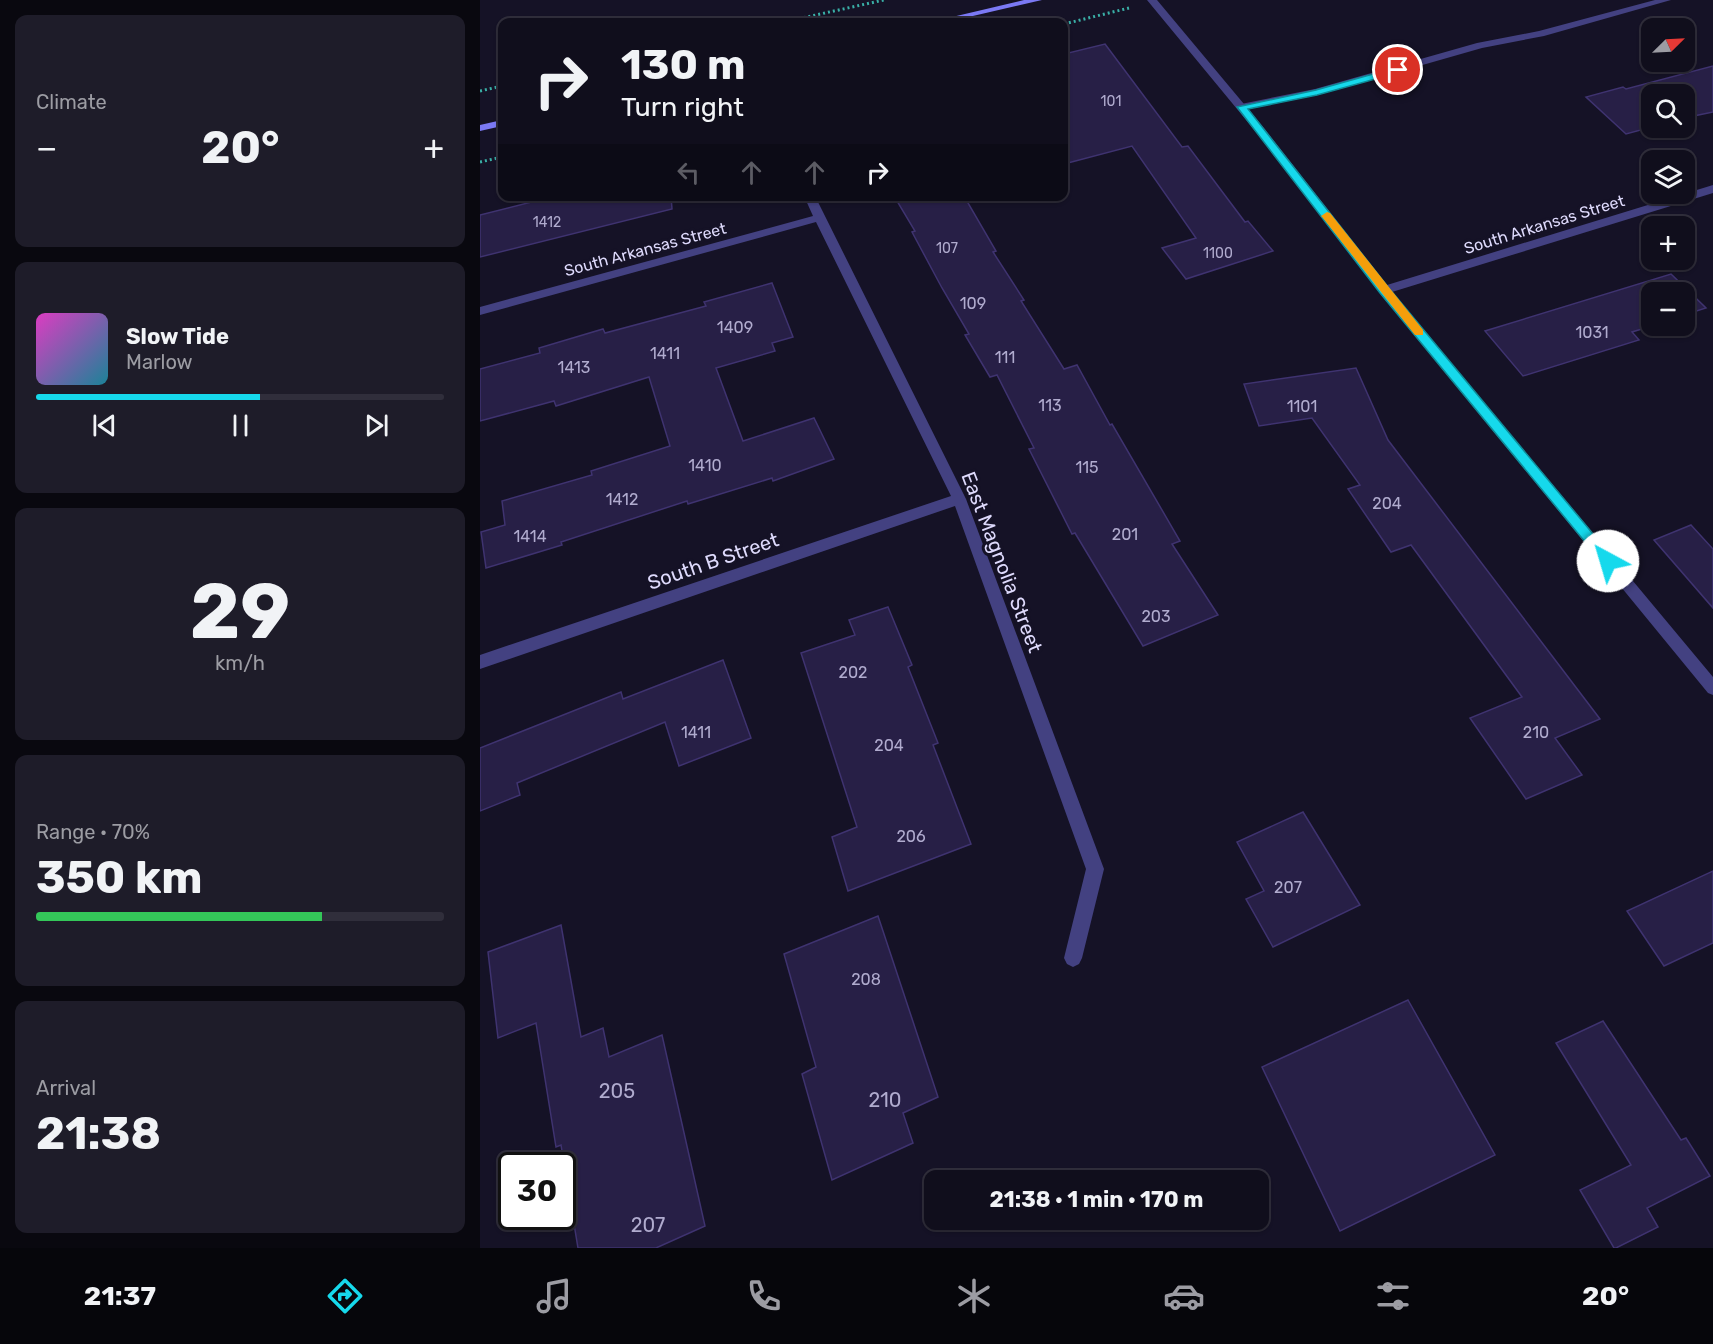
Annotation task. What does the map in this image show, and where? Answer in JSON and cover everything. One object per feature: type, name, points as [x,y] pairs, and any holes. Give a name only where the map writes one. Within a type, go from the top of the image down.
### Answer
[{"type":"street","points":[[954,18],[1037,0]]},
{"type":"street","points":[[1152,0],[1241,107],[1384,290],[1713,688]]},
{"type":"street","points":[[1241,107],[1317,92],[1481,45],[1540,34],[1666,0]]},
{"type":"street","points":[[480,128],[498,124]]},
{"type":"street","name":"South Arkansas Street","points":[[1384,290],[1713,189]]},
{"type":"street","name":"East Magnolia Street","points":[[810,201],[959,499],[1095,869],[1073,958]]},
{"type":"street","name":"South Arkansas Street","points":[[480,311],[818,218]]},
{"type":"street","name":"South B Street","points":[[480,662],[959,499]]},
{"type":"path","points":[[802,18],[884,0]]},
{"type":"path","points":[[1068,23],[1118,11]]},
{"type":"path","points":[[480,91],[498,87]]},
{"type":"path","points":[[480,162],[498,158]]},
{"type":"building","points":[[1105,44],[1182,147],[1188,146],[1245,222],[1248,221],[1273,251],[1186,279],[1162,248],[1196,238],[1132,146],[1068,163],[1068,53]]},
{"type":"building","points":[[1713,66],[1713,112],[1695,116],[1695,84],[1645,84],[1695,72]]},
{"type":"building","points":[[1641,85],[1641,130],[1626,134],[1586,97],[1623,87],[1626,89]]},
{"type":"building","points":[[535,201],[671,201],[672,209],[480,257],[480,215]]},
{"type":"building","points":[[897,201],[967,201],[996,251],[993,252],[1024,300],[1021,301],[1064,369],[1077,365],[1110,425],[1112,424],[1180,541],[1172,544],[1218,615],[1143,646],[1075,533],[1072,534],[1029,449],[1034,448],[997,375],[990,377],[965,335],[969,334],[912,232],[915,231]]},
{"type":"building","points":[[1671,274],[1679,282],[1645,282]]},
{"type":"building","points":[[772,283],[793,337],[772,343],[775,351],[716,368],[743,441],[814,418],[834,459],[773,481],[772,478],[688,504],[687,501],[561,542],[562,545],[486,568],[481,532],[505,525],[502,501],[592,475],[591,471],[670,446],[649,377],[556,406],[554,401],[480,421],[480,369],[540,353],[539,348],[603,329],[605,333],[706,306],[704,302]]},
{"type":"building","points":[[1641,283],[1641,329],[1632,332],[1639,340],[1523,376],[1485,331]]},
{"type":"building","points":[[1695,297],[1706,308],[1695,312]]},
{"type":"building","points":[[1356,368],[1388,440],[1600,719],[1555,738],[1582,775],[1526,799],[1470,718],[1522,697],[1411,545],[1391,552],[1348,489],[1360,485],[1312,418],[1259,426],[1244,384]]},
{"type":"building","points":[[1691,525],[1713,549],[1713,608],[1654,540]]},
{"type":"building","points":[[888,607],[912,665],[908,667],[938,743],[933,745],[971,844],[848,891],[832,837],[857,827],[801,653],[855,635],[849,620]]},
{"type":"building","points":[[723,660],[751,738],[679,766],[665,722],[517,783],[520,795],[480,811],[480,748],[621,692],[623,699]]},
{"type":"building","points":[[1303,812],[1360,905],[1273,947],[1246,899],[1264,891],[1237,842]]},
{"type":"building","points":[[1713,871],[1713,943],[1664,966],[1627,911]]},
{"type":"building","points":[[878,916],[938,1097],[903,1113],[913,1143],[832,1180],[802,1074],[816,1067],[784,954]]},
{"type":"building","points":[[561,925],[581,1037],[603,1028],[609,1057],[662,1035],[705,1226],[656,1248],[578,1248],[575,1230],[576,1152],[562,1152],[561,1145],[556,1147],[536,1023],[498,1038],[488,952]]},
{"type":"building","points":[[1408,1000],[1495,1155],[1340,1231],[1262,1067]]},
{"type":"building","points":[[1603,1021],[1681,1140],[1686,1138],[1710,1176],[1647,1208],[1658,1227],[1616,1248],[1580,1190],[1631,1165],[1556,1043]]},
{"type":"slow traffic","points":[[1327,216],[1419,333]]},
{"type":"route","points":[[1398,70],[1317,92],[1241,107],[1384,290],[1608,561]]}]
